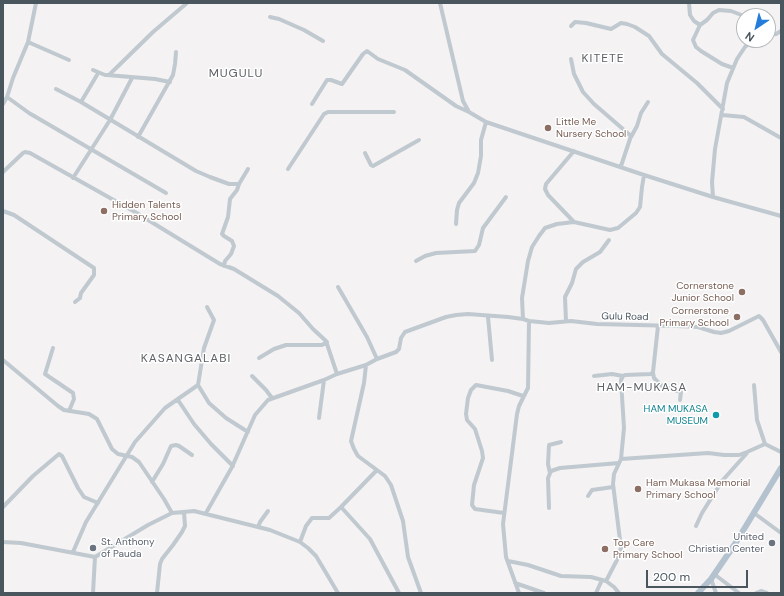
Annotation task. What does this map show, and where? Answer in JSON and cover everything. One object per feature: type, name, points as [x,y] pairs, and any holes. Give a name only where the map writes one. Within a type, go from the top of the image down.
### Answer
[{"type":"main road","points":[[698,593],[735,544],[780,471]]},
{"type":"street","points":[[3,104],[28,42],[36,3]]},
{"type":"street","points":[[104,75],[109,74],[153,32],[187,3]]},
{"type":"street","points":[[440,3],[463,101],[469,112]]},
{"type":"street","points":[[689,3],[690,15],[694,21],[700,25]]},
{"type":"street","points":[[733,68],[722,64],[696,47],[693,40],[700,25],[713,13],[719,10],[736,13]]},
{"type":"street","points":[[270,17],[279,19],[300,28],[323,41]]},
{"type":"street","points":[[571,26],[575,22],[595,24],[611,29],[621,23],[635,27],[649,36],[662,54],[697,83],[723,109]]},
{"type":"street","points":[[28,42],[69,60]]},
{"type":"street","points":[[713,197],[712,182],[715,150],[727,83],[737,59],[744,48]]},
{"type":"street","points":[[312,104],[327,80],[342,84],[363,54],[367,51],[378,59],[405,70],[456,106],[486,122],[713,197],[781,216]]},
{"type":"street","points":[[138,137],[170,82],[176,64],[176,52]]},
{"type":"street","points":[[571,59],[574,74],[583,92],[594,104],[631,137]]},
{"type":"street","points":[[93,70],[104,75],[155,79],[170,82]]},
{"type":"street","points":[[81,102],[97,76]]},
{"type":"street","points":[[73,178],[110,120],[132,78]]},
{"type":"street","points":[[56,89],[81,102],[196,171],[229,184],[239,184]]},
{"type":"street","points":[[7,97],[29,113],[166,193]]},
{"type":"street","points":[[621,166],[641,113],[648,102]]},
{"type":"street","points":[[288,169],[324,114],[328,112],[394,112]]},
{"type":"street","points":[[722,115],[744,117],[781,138]]},
{"type":"street","points":[[456,224],[457,210],[460,203],[474,183],[478,173],[481,156],[481,140],[486,122]]},
{"type":"street","points":[[364,153],[373,166],[419,140]]},
{"type":"street","points":[[574,151],[546,184],[545,189],[548,195],[574,222]]},
{"type":"street","points":[[3,172],[23,153],[28,152],[134,212],[224,266],[234,269],[278,296],[293,308],[312,329],[327,342],[337,374]]},
{"type":"street","points":[[224,266],[225,261],[234,246],[232,241],[222,234],[228,218],[230,199],[237,190],[248,168]]},
{"type":"street","points":[[523,319],[522,298],[528,261],[532,248],[539,236],[546,228],[557,224],[574,222],[610,230],[618,228],[636,213],[640,207],[644,175]]},
{"type":"street","points":[[416,261],[425,256],[436,253],[476,251],[483,228],[506,197]]},
{"type":"street","points":[[3,211],[14,215],[94,268],[94,275],[81,293],[80,298],[75,302]]},
{"type":"street","points":[[566,321],[564,297],[572,283],[576,269],[583,262],[600,252],[609,240]]},
{"type":"street","points":[[338,287],[365,332],[377,359]]},
{"type":"street","points":[[207,308],[214,320],[204,348],[198,386],[209,403],[220,414],[236,426],[248,432]]},
{"type":"street","name":"Gulu Road","points":[[272,398],[366,365],[396,352],[405,332],[446,317],[456,315],[468,314],[549,323],[571,320],[597,324],[698,327],[721,333],[759,316],[763,320],[781,352]]},
{"type":"street","points":[[488,317],[492,360]]},
{"type":"street","points":[[519,593],[506,557],[504,543],[504,513],[517,414],[523,396],[528,388],[528,321]]},
{"type":"street","points":[[658,326],[653,373],[654,378],[662,386],[681,392],[680,400]]},
{"type":"street","points":[[259,358],[274,349],[286,345],[322,345],[327,342]]},
{"type":"street","points":[[53,348],[45,374],[73,393],[74,398],[69,411]]},
{"type":"street","points":[[3,360],[58,406],[69,411],[89,414],[97,419],[112,450],[118,454],[132,457],[139,462],[172,513]]},
{"type":"street","points":[[366,365],[364,383],[351,441],[358,456],[376,471],[385,476],[394,493],[403,521],[408,558],[420,593]]},
{"type":"street","points":[[594,376],[612,374],[623,376],[653,373]]},
{"type":"street","points":[[206,513],[233,466],[259,410],[268,400],[272,398],[252,376]]},
{"type":"street","points":[[596,593],[617,560],[620,548],[613,487],[614,474],[620,461],[624,428],[621,380],[623,376]]},
{"type":"street","points":[[320,418],[324,380]]},
{"type":"street","points":[[754,384],[757,420],[765,444],[781,452]]},
{"type":"street","points":[[73,552],[86,522],[135,442],[166,408],[198,386]]},
{"type":"street","points":[[504,513],[475,509],[472,505],[474,485],[483,458],[475,429],[467,420],[466,414],[468,398],[471,390],[476,386],[508,391],[523,396]]},
{"type":"street","points":[[178,400],[210,444],[233,466]]},
{"type":"street","points":[[550,474],[548,464],[549,445],[561,442]]},
{"type":"street","points":[[549,508],[548,478],[551,471],[560,468],[685,454],[708,453],[738,455],[765,444]]},
{"type":"street","points":[[152,482],[163,464],[171,446],[179,446],[192,455]]},
{"type":"street","points":[[696,526],[722,481],[747,452]]},
{"type":"street","points":[[3,507],[33,476],[59,454],[62,456],[84,497],[98,503]]},
{"type":"street","points":[[300,542],[306,526],[312,518],[329,518],[376,471]]},
{"type":"street","points":[[588,496],[592,490],[613,487]]},
{"type":"street","points":[[341,506],[370,538],[399,593]]},
{"type":"street","points":[[3,542],[21,543],[95,557],[148,525],[172,513],[194,511],[286,535],[300,542],[316,556],[338,593]]},
{"type":"street","points":[[258,527],[268,511]]},
{"type":"street","points":[[157,593],[160,564],[185,526],[184,512]]},
{"type":"street","points":[[754,513],[781,533]]},
{"type":"street","points":[[94,593],[95,557]]},
{"type":"street","points":[[508,561],[528,565],[561,576],[591,578],[604,581],[614,587],[619,593]]},
{"type":"street","points":[[712,576],[716,593]]},
{"type":"street","points":[[712,576],[739,593]]},
{"type":"street","points":[[515,583],[544,593]]},
{"type":"street","points":[[756,593],[761,591],[767,593]]},
{"type":"place","name":"Little Me Nursery School","points":[[548,128]]},
{"type":"place","name":"Hidden Talents Primary School","points":[[104,211]]},
{"type":"place","name":"Cornerstone Junior School","points":[[742,292]]},
{"type":"place","name":"Cornerstone Primary School","points":[[737,317]]},
{"type":"place","name":"HAM MUKASA MUSEUM","points":[[716,415]]},
{"type":"place","name":"Ham Mukasa Memorial Primary School","points":[[638,489]]},
{"type":"place","name":"United Christian Center","points":[[772,543]]},
{"type":"place","name":"St. Anthony of Pauda","points":[[93,548]]},
{"type":"place","name":"Top Care Primary School","points":[[605,549]]},
{"type":"district","name":"KITETE","points":[[603,59]]},
{"type":"district","name":"MUGULU","points":[[236,74]]},
{"type":"district","name":"KASANGALABI","points":[[186,359]]},
{"type":"district","name":"HAM-MUKASA","points":[[642,388]]}]
